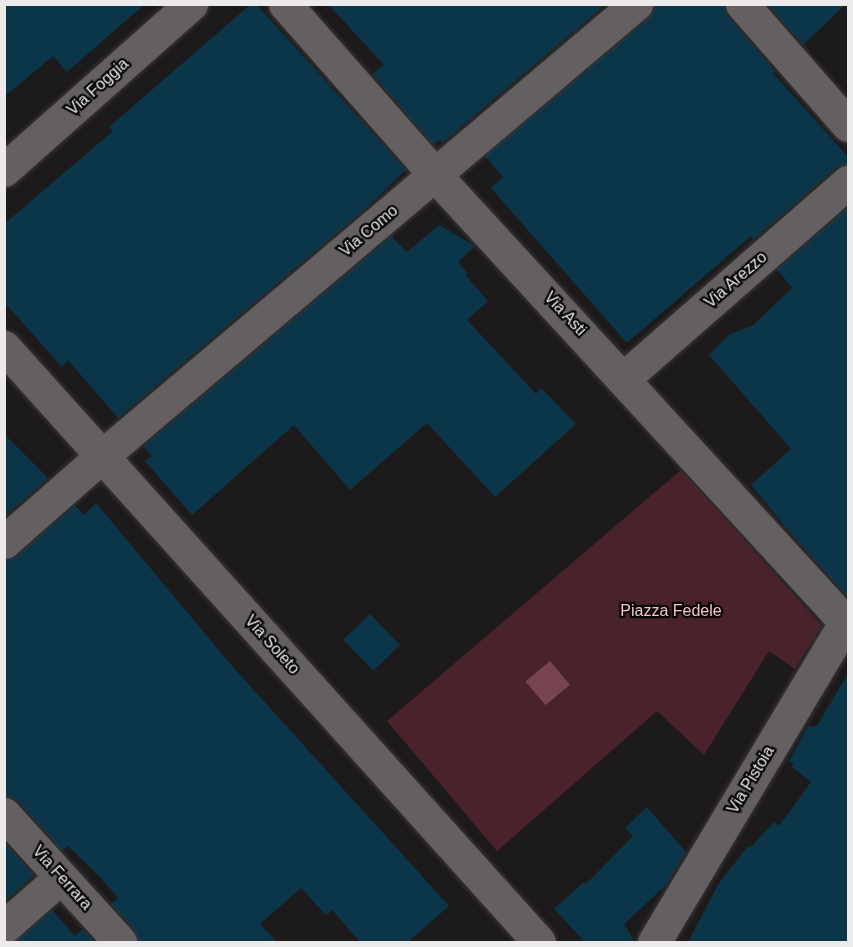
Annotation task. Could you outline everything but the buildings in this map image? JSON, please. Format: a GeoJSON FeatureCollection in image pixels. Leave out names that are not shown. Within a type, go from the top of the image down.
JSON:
{"type":"FeatureCollection","features":[{"type":"Feature","properties":{"kind":"street","name":"Via Foggia"},"geometry":{"type":"LineString","coordinates":[[4,170],[191,4]]}},
{"type":"Feature","properties":{"kind":"street","name":"Via Asti"},"geometry":{"type":"LineString","coordinates":[[285,4],[435,175],[848,621]]}},
{"type":"Feature","properties":{"kind":"street","name":"Via Como"},"geometry":{"type":"LineString","coordinates":[[4,542],[102,456],[636,4]]}},
{"type":"Feature","properties":{"kind":"street"},"geometry":{"type":"LineString","coordinates":[[742,4],[849,125]]}},
{"type":"Feature","properties":{"kind":"street","name":"Via Arezzo"},"geometry":{"type":"LineString","coordinates":[[624,378],[849,182]]}},
{"type":"Feature","properties":{"kind":"street","name":"Via Soleto"},"geometry":{"type":"LineString","coordinates":[[4,347],[539,942]]}},
{"type":"Feature","properties":{"kind":"street","name":"Via Pistoia"},"geometry":{"type":"LineString","coordinates":[[654,942],[848,621]]}},
{"type":"Feature","properties":{"kind":"street","name":"Via Ferrara"},"geometry":{"type":"LineString","coordinates":[[4,814],[120,942]]}},
{"type":"Feature","properties":{"kind":"street"},"geometry":{"type":"LineString","coordinates":[[4,927],[61,877]]}},
{"type":"Feature","properties":{"kind":"green space","name":"Piazza Fedele"},"geometry":{"type":"Polygon","coordinates":[[[681,470],[822,626],[795,669],[769,651],[704,755],[657,711],[497,851],[387,721],[681,470]]]}},
{"type":"Feature","properties":{"kind":"shaded area"},"geometry":{"type":"Polygon","coordinates":[[[550,661],[570,685],[545,705],[525,682],[550,661]]]}}]}
